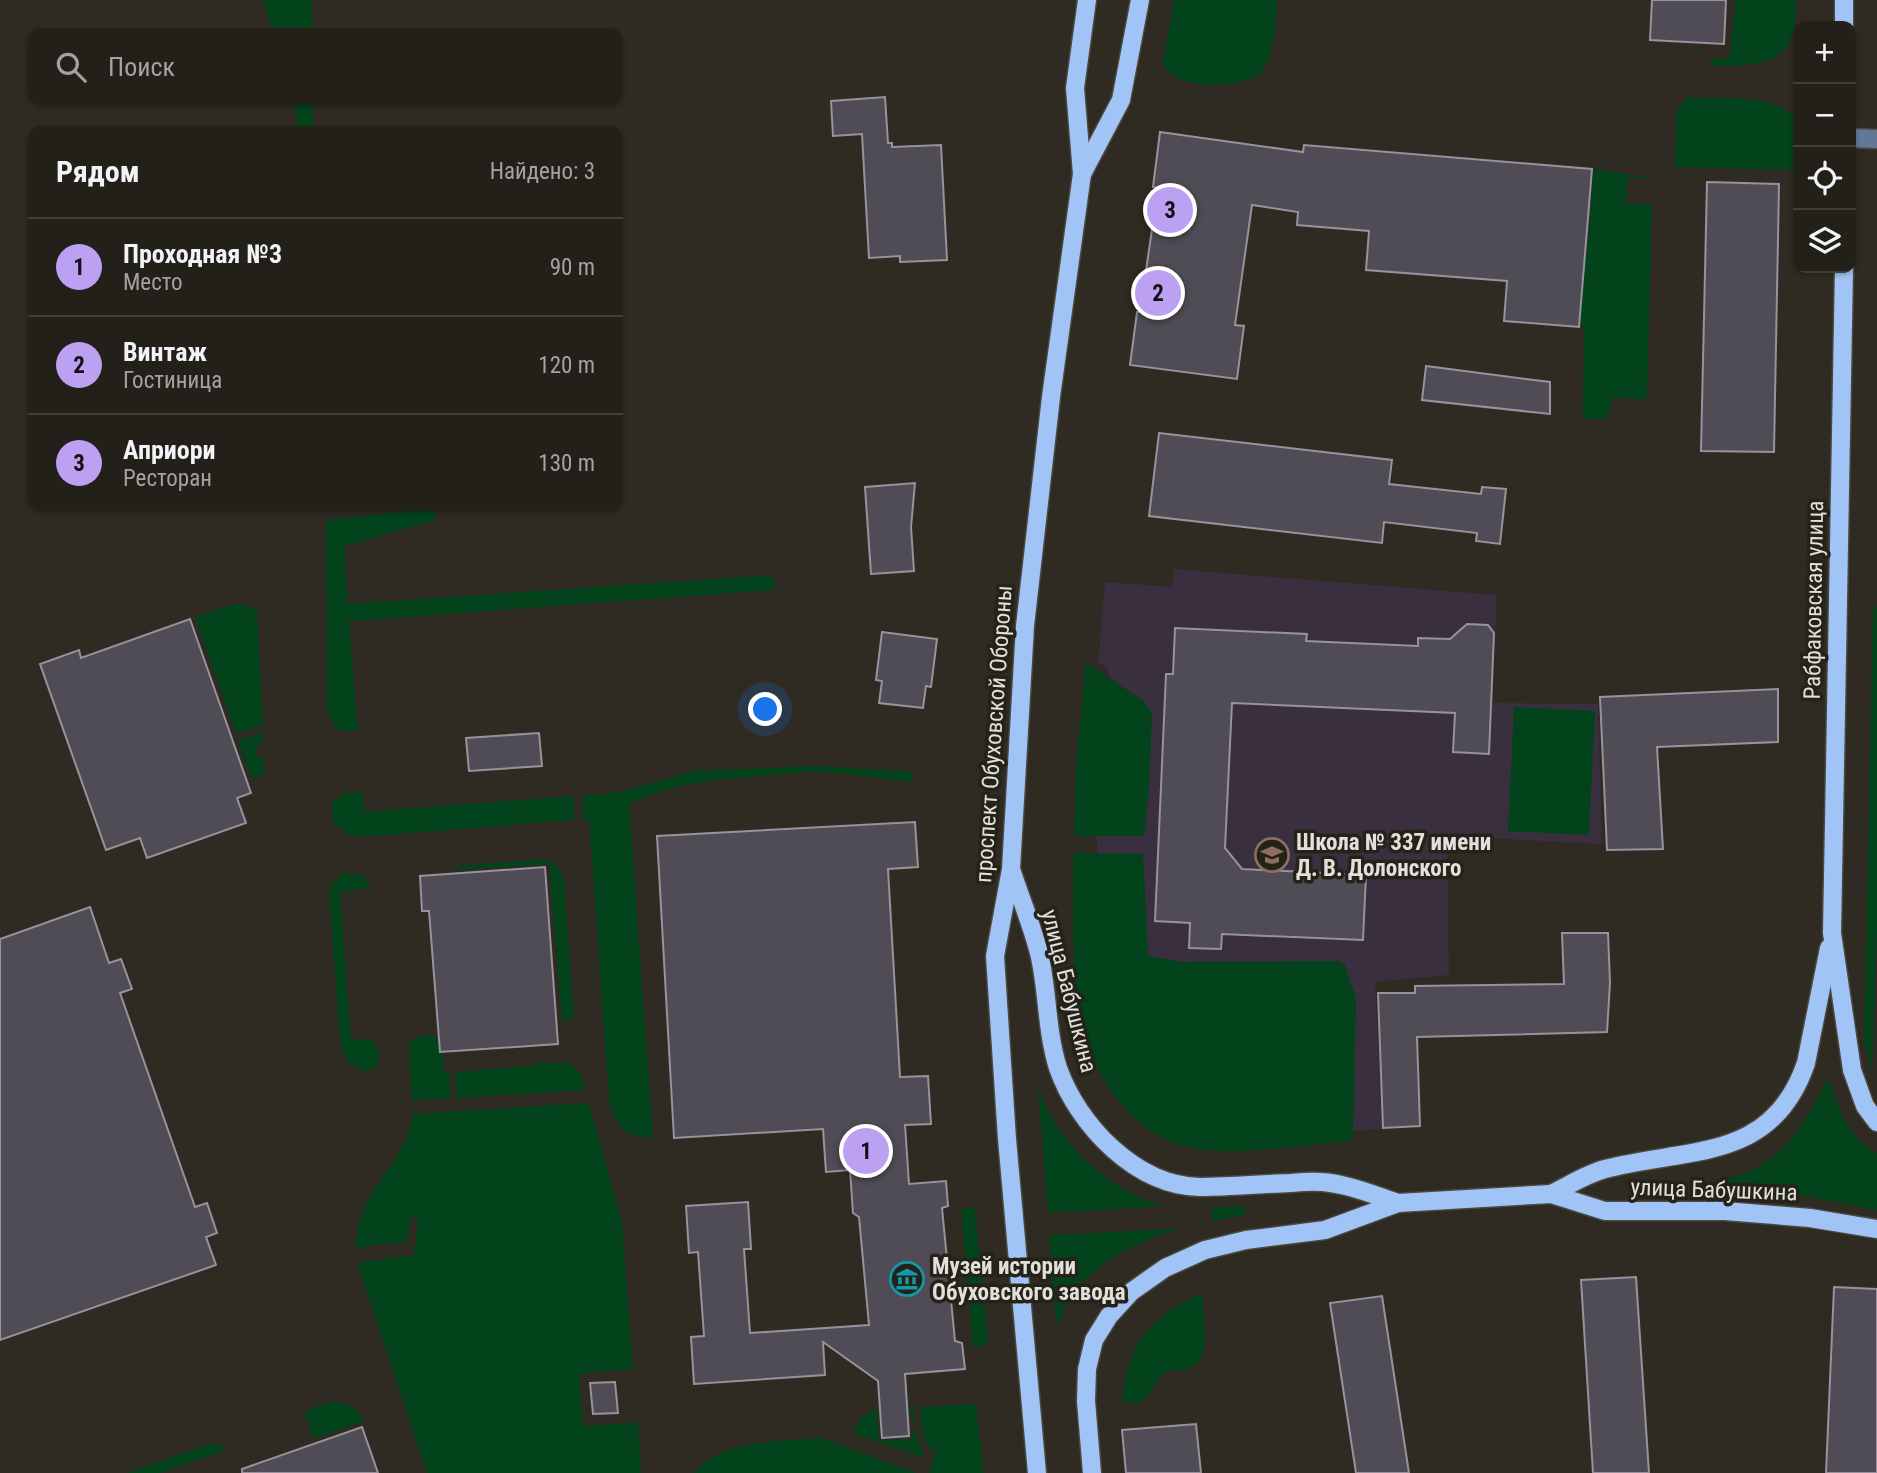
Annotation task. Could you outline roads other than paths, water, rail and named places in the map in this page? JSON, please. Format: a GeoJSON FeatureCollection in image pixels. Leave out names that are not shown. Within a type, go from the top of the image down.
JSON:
{"type":"FeatureCollection","features":[{"type":"Feature","properties":{"kind":"main road","name":"проспект Обуховской Обороны"},"geometry":{"type":"LineString","coordinates":[[1037,1473],[1007,1139],[995,956],[1011,869],[1025,626],[1051,397],[1082,174],[1075,88],[1087,0]]}},
{"type":"Feature","properties":{"kind":"main road"},"geometry":{"type":"LineString","coordinates":[[1082,174],[1121,100],[1140,0]]}},
{"type":"Feature","properties":{"kind":"main road"},"geometry":{"type":"LineString","coordinates":[[1844,0],[1844,21]]}},
{"type":"Feature","properties":{"kind":"main road","name":"Рабфаковская улица"},"geometry":{"type":"LineString","coordinates":[[1844,273],[1832,933],[1852,1070],[1866,1106],[1877,1122]]}},
{"type":"Feature","properties":{"kind":"main road","name":"улица Бабушкина"},"geometry":{"type":"LineString","coordinates":[[1011,869],[1039,955],[1046,1017],[1058,1067],[1070,1094],[1085,1116],[1101,1137],[1116,1150],[1135,1166],[1155,1177],[1177,1184],[1199,1187],[1322,1182],[1367,1192],[1398,1203]]}},
{"type":"Feature","properties":{"kind":"main road","name":"Рабфаковская улица"},"geometry":{"type":"LineString","coordinates":[[1806,1063],[1832,933]]}},
{"type":"Feature","properties":{"kind":"main road","name":"улица Бабушкина"},"geometry":{"type":"LineString","coordinates":[[1551,1194],[1602,1170],[1722,1147],[1745,1139],[1778,1112],[1791,1095],[1806,1063]]}},
{"type":"Feature","properties":{"kind":"main road","name":"улица Бабушкина"},"geometry":{"type":"LineString","coordinates":[[1092,1473],[1086,1401],[1087,1369],[1094,1340],[1109,1316],[1131,1292],[1165,1268],[1205,1250],[1246,1240],[1325,1230],[1398,1203],[1551,1194],[1605,1211],[1725,1211],[1810,1218],[1877,1229]]}},
{"type":"Feature","properties":{"kind":"street"},"geometry":{"type":"LineString","coordinates":[[1856,138],[1877,139]]}},
{"type":"Feature","properties":{"kind":"place","name":"Априори"},"geometry":{"type":"Point","coordinates":[1170,210]}},
{"type":"Feature","properties":{"kind":"place","name":"Винтаж"},"geometry":{"type":"Point","coordinates":[1158,293]}},
{"type":"Feature","properties":{"kind":"place","name":"Школа № 337 имени Д. В. Долонского"},"geometry":{"type":"Point","coordinates":[1272,855]}},
{"type":"Feature","properties":{"kind":"place","name":"Проходная №3"},"geometry":{"type":"Point","coordinates":[866,1151]}},
{"type":"Feature","properties":{"kind":"place","name":"Музей истории Обуховского завода"},"geometry":{"type":"Point","coordinates":[907,1279]}}]}
